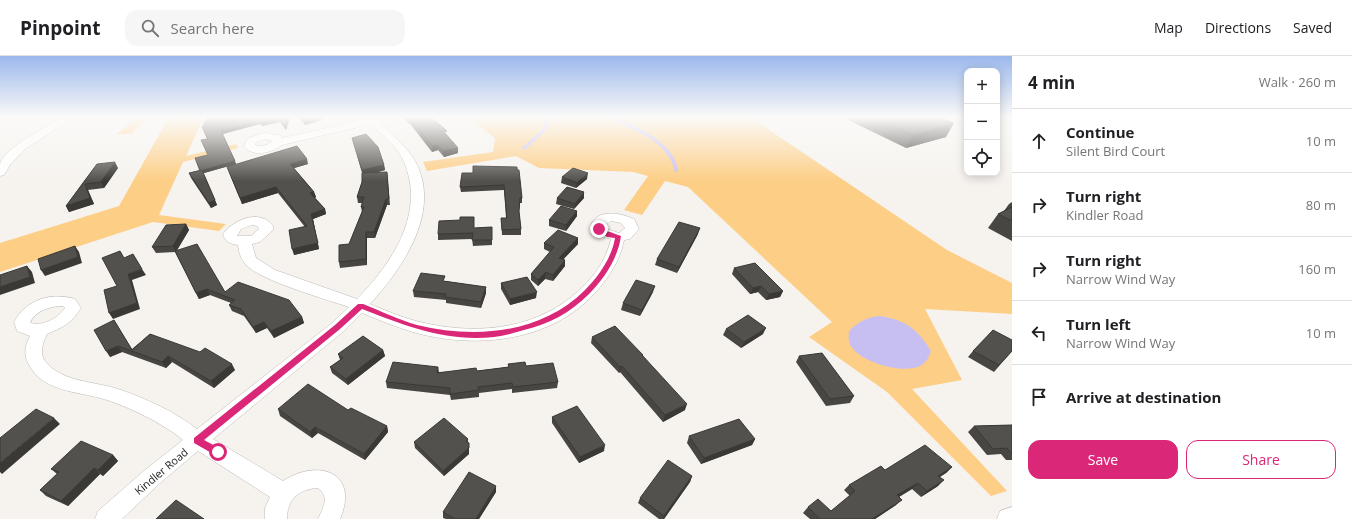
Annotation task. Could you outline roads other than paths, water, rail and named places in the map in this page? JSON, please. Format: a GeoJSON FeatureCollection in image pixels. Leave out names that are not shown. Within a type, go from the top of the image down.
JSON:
{"type":"FeatureCollection","features":[{"type":"Feature","properties":{"kind":"street"},"geometry":{"type":"LineString","coordinates":[[0,173],[9,160],[34,139]]}},
{"type":"Feature","properties":{"kind":"street"},"geometry":{"type":"LineString","coordinates":[[279,142],[299,139]]}},
{"type":"Feature","properties":{"kind":"street","name":"Kindler Road"},"geometry":{"type":"LineString","coordinates":[[106,519],[152,477],[338,327],[361,306],[397,258],[410,235],[418,209],[416,180],[409,161],[393,139]]}},
{"type":"Feature","properties":{"kind":"street"},"geometry":{"type":"LineString","coordinates":[[245,241],[245,253],[249,259],[270,274],[361,306],[414,327],[443,333],[495,335],[517,331],[544,322],[566,310],[582,298],[593,286],[610,261],[616,247],[618,236]]}},
{"type":"Feature","properties":{"kind":"street"},"geometry":{"type":"LineString","coordinates":[[41,330],[36,338],[32,351],[37,365],[52,378],[68,385],[108,394],[134,404],[180,428],[283,493]]}},
{"type":"Feature","properties":{"kind":"street"},"geometry":{"type":"LineString","coordinates":[[276,519],[275,514],[277,503],[283,493],[295,484],[310,479],[323,480],[332,486],[336,496],[335,509],[328,519]]}},
{"type":"Feature","properties":{"kind":"street"},"geometry":{"type":"LineString","coordinates":[[1008,519],[1012,518]]}},
{"type":"Feature","properties":{"kind":"waterway"},"geometry":{"type":"LineString","coordinates":[[524,148],[535,139]]}},
{"type":"Feature","properties":{"kind":"waterway"},"geometry":{"type":"LineString","coordinates":[[653,139],[667,151],[673,160],[676,170]]}}]}
